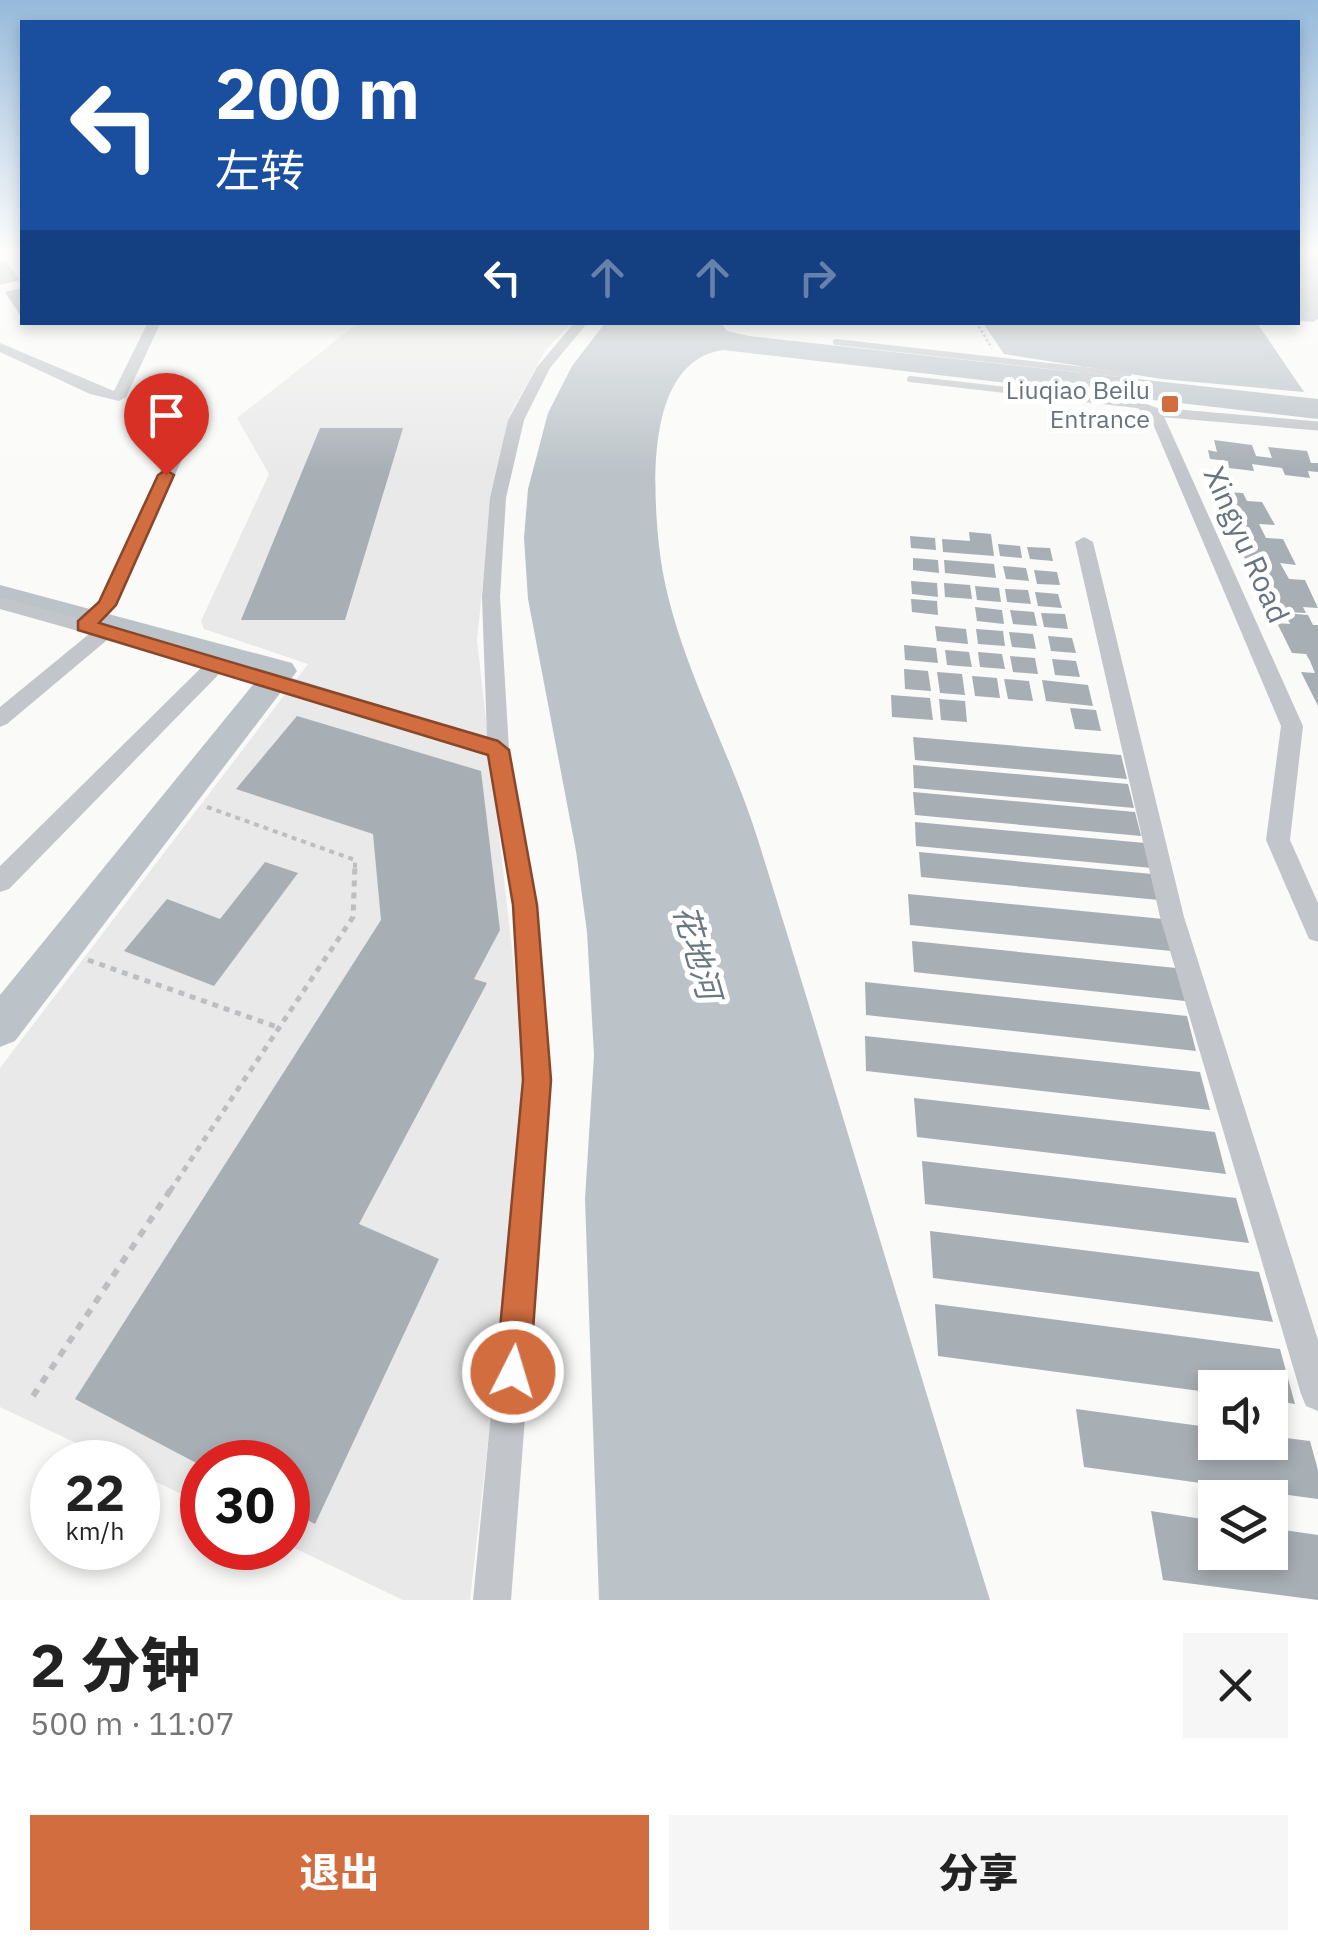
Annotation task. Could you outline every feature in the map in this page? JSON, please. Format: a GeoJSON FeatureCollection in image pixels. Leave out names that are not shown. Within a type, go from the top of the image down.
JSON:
{"type":"FeatureCollection","features":[{"type":"Feature","properties":{"kind":"street"},"geometry":{"type":"LineString","coordinates":[[0,347],[94,391],[119,397],[154,325]]}},
{"type":"Feature","properties":{"kind":"street"},"geometry":{"type":"LineString","coordinates":[[492,1600],[537,1080],[525,905],[498,750],[490,596],[498,498],[516,420],[544,367],[579,325]]}},
{"type":"Feature","properties":{"kind":"street","name":"Xingyu Road"},"geometry":{"type":"LineString","coordinates":[[1146,409],[1287,710],[1292,746],[1278,840],[1318,931]]}},
{"type":"Feature","properties":{"kind":"street"},"geometry":{"type":"LineString","coordinates":[[0,719],[95,628],[180,446]]}},
{"type":"Feature","properties":{"kind":"street"},"geometry":{"type":"LineString","coordinates":[[1084,542],[1172,918],[1318,1394]]}},
{"type":"Feature","properties":{"kind":"street"},"geometry":{"type":"LineString","coordinates":[[0,602],[498,750]]}},
{"type":"Feature","properties":{"kind":"street"},"geometry":{"type":"LineString","coordinates":[[0,882],[217,664]]}},
{"type":"Feature","properties":{"kind":"lane"},"geometry":{"type":"LineString","coordinates":[[836,342],[1128,375],[1146,409]]}},
{"type":"Feature","properties":{"kind":"lane"},"geometry":{"type":"LineString","coordinates":[[1083,369],[1092,400]]}},
{"type":"Feature","properties":{"kind":"lane"},"geometry":{"type":"LineString","coordinates":[[910,379],[1318,426]]}},
{"type":"Feature","properties":{"kind":"path"},"geometry":{"type":"LineString","coordinates":[[978,325],[998,358]]}},
{"type":"Feature","properties":{"kind":"path"},"geometry":{"type":"LineString","coordinates":[[33,1396],[353,917],[355,860],[207,808]]}},
{"type":"Feature","properties":{"kind":"path"},"geometry":{"type":"LineString","coordinates":[[88,960],[279,1028]]}},
{"type":"Feature","properties":{"kind":"shaded area"},"geometry":{"type":"Polygon","coordinates":[[[355,325],[569,325],[546,349],[509,416],[493,488],[477,640],[528,1090],[470,1600],[403,1600],[310,1556],[310,1440],[180,1440],[180,1493],[160,1484],[160,1440],[70,1440],[0,1407],[0,1068],[308,664],[204,629],[201,621],[269,474],[237,418],[355,325]]]}},
{"type":"Feature","properties":{"kind":"water","name":"花地河"},"geometry":{"type":"Polygon","coordinates":[[[603,325],[722,325],[727,331],[749,336],[1318,399],[1318,419],[723,350],[698,359],[679,377],[667,402],[656,461],[659,546],[665,584],[687,658],[758,840],[990,1600],[599,1600],[585,1199],[594,1055],[587,932],[576,851],[528,599],[524,538],[528,489],[548,413],[572,366],[603,325]]]}},
{"type":"Feature","properties":{"kind":"water"},"geometry":{"type":"Polygon","coordinates":[[[984,325],[1258,325],[1304,392],[1162,379],[1004,354],[984,325]]]}},
{"type":"Feature","properties":{"kind":"building"},"geometry":{"type":"Polygon","coordinates":[[[320,428],[403,428],[345,620],[241,620],[320,428]]]}},
{"type":"Feature","properties":{"kind":"building"},"geometry":{"type":"Polygon","coordinates":[[[1214,440],[1252,445],[1256,456],[1272,458],[1268,447],[1307,451],[1311,463],[1318,463],[1318,472],[1308,471],[1310,478],[1285,475],[1282,468],[1252,464],[1254,471],[1229,468],[1228,461],[1210,459],[1208,450],[1217,452],[1214,440]]]}},
{"type":"Feature","properties":{"kind":"building"},"geometry":{"type":"Polygon","coordinates":[[[1223,492],[1243,493],[1247,501],[1262,502],[1275,525],[1259,524],[1266,538],[1283,539],[1296,565],[1280,563],[1289,579],[1305,580],[1318,608],[1303,607],[1306,613],[1285,612],[1282,606],[1268,605],[1254,577],[1267,578],[1259,562],[1246,561],[1234,536],[1246,537],[1239,523],[1226,522],[1215,499],[1227,500],[1223,492]]]}},
{"type":"Feature","properties":{"kind":"building"},"geometry":{"type":"Polygon","coordinates":[[[969,532],[991,534],[994,556],[943,552],[942,539],[970,541],[969,532]]]}},
{"type":"Feature","properties":{"kind":"building"},"geometry":{"type":"Polygon","coordinates":[[[910,536],[935,538],[936,550],[911,548],[910,536]]]}},
{"type":"Feature","properties":{"kind":"building"},"geometry":{"type":"Polygon","coordinates":[[[998,544],[1020,546],[1022,558],[1000,556],[998,544]]]}},
{"type":"Feature","properties":{"kind":"building"},"geometry":{"type":"Polygon","coordinates":[[[1027,547],[1050,548],[1053,561],[1030,559],[1027,547]]]}},
{"type":"Feature","properties":{"kind":"building"},"geometry":{"type":"Polygon","coordinates":[[[913,558],[938,560],[939,573],[913,570],[913,558]]]}},
{"type":"Feature","properties":{"kind":"building"},"geometry":{"type":"Polygon","coordinates":[[[944,560],[994,564],[996,578],[945,573],[944,560]]]}},
{"type":"Feature","properties":{"kind":"building"},"geometry":{"type":"Polygon","coordinates":[[[1003,566],[1026,568],[1029,581],[1006,579],[1003,566]]]}},
{"type":"Feature","properties":{"kind":"building"},"geometry":{"type":"Polygon","coordinates":[[[1034,570],[1057,572],[1060,585],[1037,584],[1034,570]]]}},
{"type":"Feature","properties":{"kind":"building"},"geometry":{"type":"Polygon","coordinates":[[[911,581],[937,583],[938,597],[912,594],[911,581]]]}},
{"type":"Feature","properties":{"kind":"building"},"geometry":{"type":"Polygon","coordinates":[[[944,583],[970,585],[972,599],[945,597],[944,583]]]}},
{"type":"Feature","properties":{"kind":"building"},"geometry":{"type":"Polygon","coordinates":[[[975,586],[999,588],[1001,602],[977,600],[975,586]]]}},
{"type":"Feature","properties":{"kind":"building"},"geometry":{"type":"Polygon","coordinates":[[[1005,589],[1028,590],[1031,604],[1007,602],[1005,589]]]}},
{"type":"Feature","properties":{"kind":"building"},"geometry":{"type":"Polygon","coordinates":[[[1035,592],[1058,594],[1062,608],[1038,606],[1035,592]]]}},
{"type":"Feature","properties":{"kind":"building"},"geometry":{"type":"Polygon","coordinates":[[[911,599],[937,601],[938,615],[912,612],[911,599]]]}},
{"type":"Feature","properties":{"kind":"building"},"geometry":{"type":"Polygon","coordinates":[[[975,607],[1002,610],[1004,624],[977,621],[975,607]]]}},
{"type":"Feature","properties":{"kind":"building"},"geometry":{"type":"Polygon","coordinates":[[[1010,610],[1034,612],[1037,626],[1013,624],[1010,610]]]}},
{"type":"Feature","properties":{"kind":"building"},"geometry":{"type":"Polygon","coordinates":[[[1041,613],[1065,614],[1068,629],[1044,627],[1041,613]]]}},
{"type":"Feature","properties":{"kind":"building"},"geometry":{"type":"Polygon","coordinates":[[[1285,613],[1308,615],[1313,625],[1318,625],[1318,706],[1301,672],[1315,673],[1310,661],[1306,654],[1292,653],[1277,623],[1290,624],[1285,613]]]}},
{"type":"Feature","properties":{"kind":"building"},"geometry":{"type":"Polygon","coordinates":[[[935,626],[966,629],[968,644],[937,641],[935,626]]]}},
{"type":"Feature","properties":{"kind":"building"},"geometry":{"type":"Polygon","coordinates":[[[976,629],[1003,631],[1005,646],[978,644],[976,629]]]}},
{"type":"Feature","properties":{"kind":"building"},"geometry":{"type":"Polygon","coordinates":[[[1009,632],[1033,634],[1036,649],[1012,647],[1009,632]]]}},
{"type":"Feature","properties":{"kind":"building"},"geometry":{"type":"Polygon","coordinates":[[[1048,636],[1072,638],[1076,653],[1051,651],[1048,636]]]}},
{"type":"Feature","properties":{"kind":"building"},"geometry":{"type":"Polygon","coordinates":[[[904,645],[936,648],[938,663],[905,660],[904,645]]]}},
{"type":"Feature","properties":{"kind":"building"},"geometry":{"type":"Polygon","coordinates":[[[945,650],[969,652],[972,667],[947,665],[945,650]]]}},
{"type":"Feature","properties":{"kind":"building"},"geometry":{"type":"Polygon","coordinates":[[[978,652],[1002,654],[1005,669],[980,667],[978,652]]]}},
{"type":"Feature","properties":{"kind":"building"},"geometry":{"type":"Polygon","coordinates":[[[1010,656],[1035,658],[1038,674],[1013,672],[1010,656]]]}},
{"type":"Feature","properties":{"kind":"building"},"geometry":{"type":"Polygon","coordinates":[[[1052,659],[1076,661],[1080,677],[1055,675],[1052,659]]]}},
{"type":"Feature","properties":{"kind":"building"},"geometry":{"type":"Polygon","coordinates":[[[904,669],[928,671],[931,691],[905,689],[904,669]]]}},
{"type":"Feature","properties":{"kind":"building"},"geometry":{"type":"Polygon","coordinates":[[[937,672],[962,674],[965,695],[940,693],[937,672]]]}},
{"type":"Feature","properties":{"kind":"building"},"geometry":{"type":"Polygon","coordinates":[[[972,676],[997,678],[1000,698],[975,696],[972,676]]]}},
{"type":"Feature","properties":{"kind":"building"},"geometry":{"type":"Polygon","coordinates":[[[1004,679],[1029,681],[1033,701],[1008,699],[1004,679]]]}},
{"type":"Feature","properties":{"kind":"building"},"geometry":{"type":"Polygon","coordinates":[[[1042,680],[1088,685],[1093,706],[1046,701],[1042,680]]]}},
{"type":"Feature","properties":{"kind":"building"},"geometry":{"type":"Polygon","coordinates":[[[891,695],[930,698],[933,720],[892,717],[891,695]]]}},
{"type":"Feature","properties":{"kind":"building"},"geometry":{"type":"Polygon","coordinates":[[[939,699],[965,701],[967,722],[941,720],[939,699]]]}},
{"type":"Feature","properties":{"kind":"building"},"geometry":{"type":"Polygon","coordinates":[[[1070,708],[1096,710],[1101,731],[1075,729],[1070,708]]]}},
{"type":"Feature","properties":{"kind":"building"},"geometry":{"type":"Polygon","coordinates":[[[297,716],[481,771],[500,930],[474,979],[487,983],[359,1224],[439,1259],[315,1524],[310,1521],[310,1440],[180,1440],[180,1454],[160,1444],[160,1440],[153,1440],[75,1399],[381,920],[373,834],[236,789],[297,716]]]}},
{"type":"Feature","properties":{"kind":"building"},"geometry":{"type":"Polygon","coordinates":[[[913,737],[1121,755],[1127,779],[915,760],[913,737]]]}},
{"type":"Feature","properties":{"kind":"building"},"geometry":{"type":"Polygon","coordinates":[[[913,765],[1128,784],[1134,808],[914,788],[913,765]]]}},
{"type":"Feature","properties":{"kind":"building"},"geometry":{"type":"Polygon","coordinates":[[[913,792],[1135,812],[1141,836],[915,815],[913,792]]]}},
{"type":"Feature","properties":{"kind":"building"},"geometry":{"type":"Polygon","coordinates":[[[915,822],[1145,843],[1152,868],[916,846],[915,822]]]}},
{"type":"Feature","properties":{"kind":"building"},"geometry":{"type":"Polygon","coordinates":[[[919,852],[1152,874],[1159,900],[921,877],[919,852]]]}},
{"type":"Feature","properties":{"kind":"building"},"geometry":{"type":"Polygon","coordinates":[[[265,862],[298,873],[214,986],[124,951],[167,899],[220,919],[265,862]]]}},
{"type":"Feature","properties":{"kind":"building"},"geometry":{"type":"Polygon","coordinates":[[[908,894],[1163,919],[1171,951],[910,925],[908,894]]]}},
{"type":"Feature","properties":{"kind":"building"},"geometry":{"type":"Polygon","coordinates":[[[912,941],[1176,968],[1185,1001],[914,972],[912,941]]]}},
{"type":"Feature","properties":{"kind":"building"},"geometry":{"type":"Polygon","coordinates":[[[865,982],[1187,1016],[1196,1051],[866,1015],[865,982]]]}},
{"type":"Feature","properties":{"kind":"building"},"geometry":{"type":"Polygon","coordinates":[[[865,1036],[1200,1072],[1210,1110],[866,1071],[865,1036]]]}},
{"type":"Feature","properties":{"kind":"building"},"geometry":{"type":"Polygon","coordinates":[[[914,1098],[1215,1132],[1226,1174],[917,1137],[914,1098]]]}},
{"type":"Feature","properties":{"kind":"building"},"geometry":{"type":"Polygon","coordinates":[[[922,1161],[1236,1198],[1249,1243],[925,1204],[922,1161]]]}},
{"type":"Feature","properties":{"kind":"building"},"geometry":{"type":"Polygon","coordinates":[[[930,1231],[1259,1272],[1273,1322],[933,1278],[930,1231]]]}},
{"type":"Feature","properties":{"kind":"building"},"geometry":{"type":"Polygon","coordinates":[[[935,1304],[1280,1349],[1286,1370],[1198,1370],[1198,1391],[938,1356],[935,1304]]]}},
{"type":"Feature","properties":{"kind":"building"},"geometry":{"type":"Polygon","coordinates":[[[1288,1378],[1295,1404],[1288,1403],[1288,1378]]]}},
{"type":"Feature","properties":{"kind":"building"},"geometry":{"type":"Polygon","coordinates":[[[1076,1409],[1198,1426],[1198,1460],[1288,1460],[1288,1438],[1310,1441],[1318,1470],[1318,1499],[1288,1495],[1288,1480],[1198,1483],[1084,1467],[1076,1409]]]}},
{"type":"Feature","properties":{"kind":"building"},"geometry":{"type":"Polygon","coordinates":[[[1151,1511],[1198,1518],[1198,1570],[1288,1570],[1288,1531],[1318,1535],[1318,1600],[1163,1580],[1151,1511]]]}},
{"type":"Feature","properties":{"kind":"waterway"},"geometry":{"type":"LineString","coordinates":[[0,594],[281,671],[0,1027]]}},
{"type":"Feature","properties":{"kind":"place","name":"Liuqiao Beilu Entrance"},"geometry":{"type":"Point","coordinates":[1170,404]}},
{"type":"Feature","properties":{"kind":"route"},"geometry":{"type":"LineString","coordinates":[[166,475],[107,605],[85,626],[302,688],[498,750],[525,905],[537,1080],[513,1372]]}}]}
